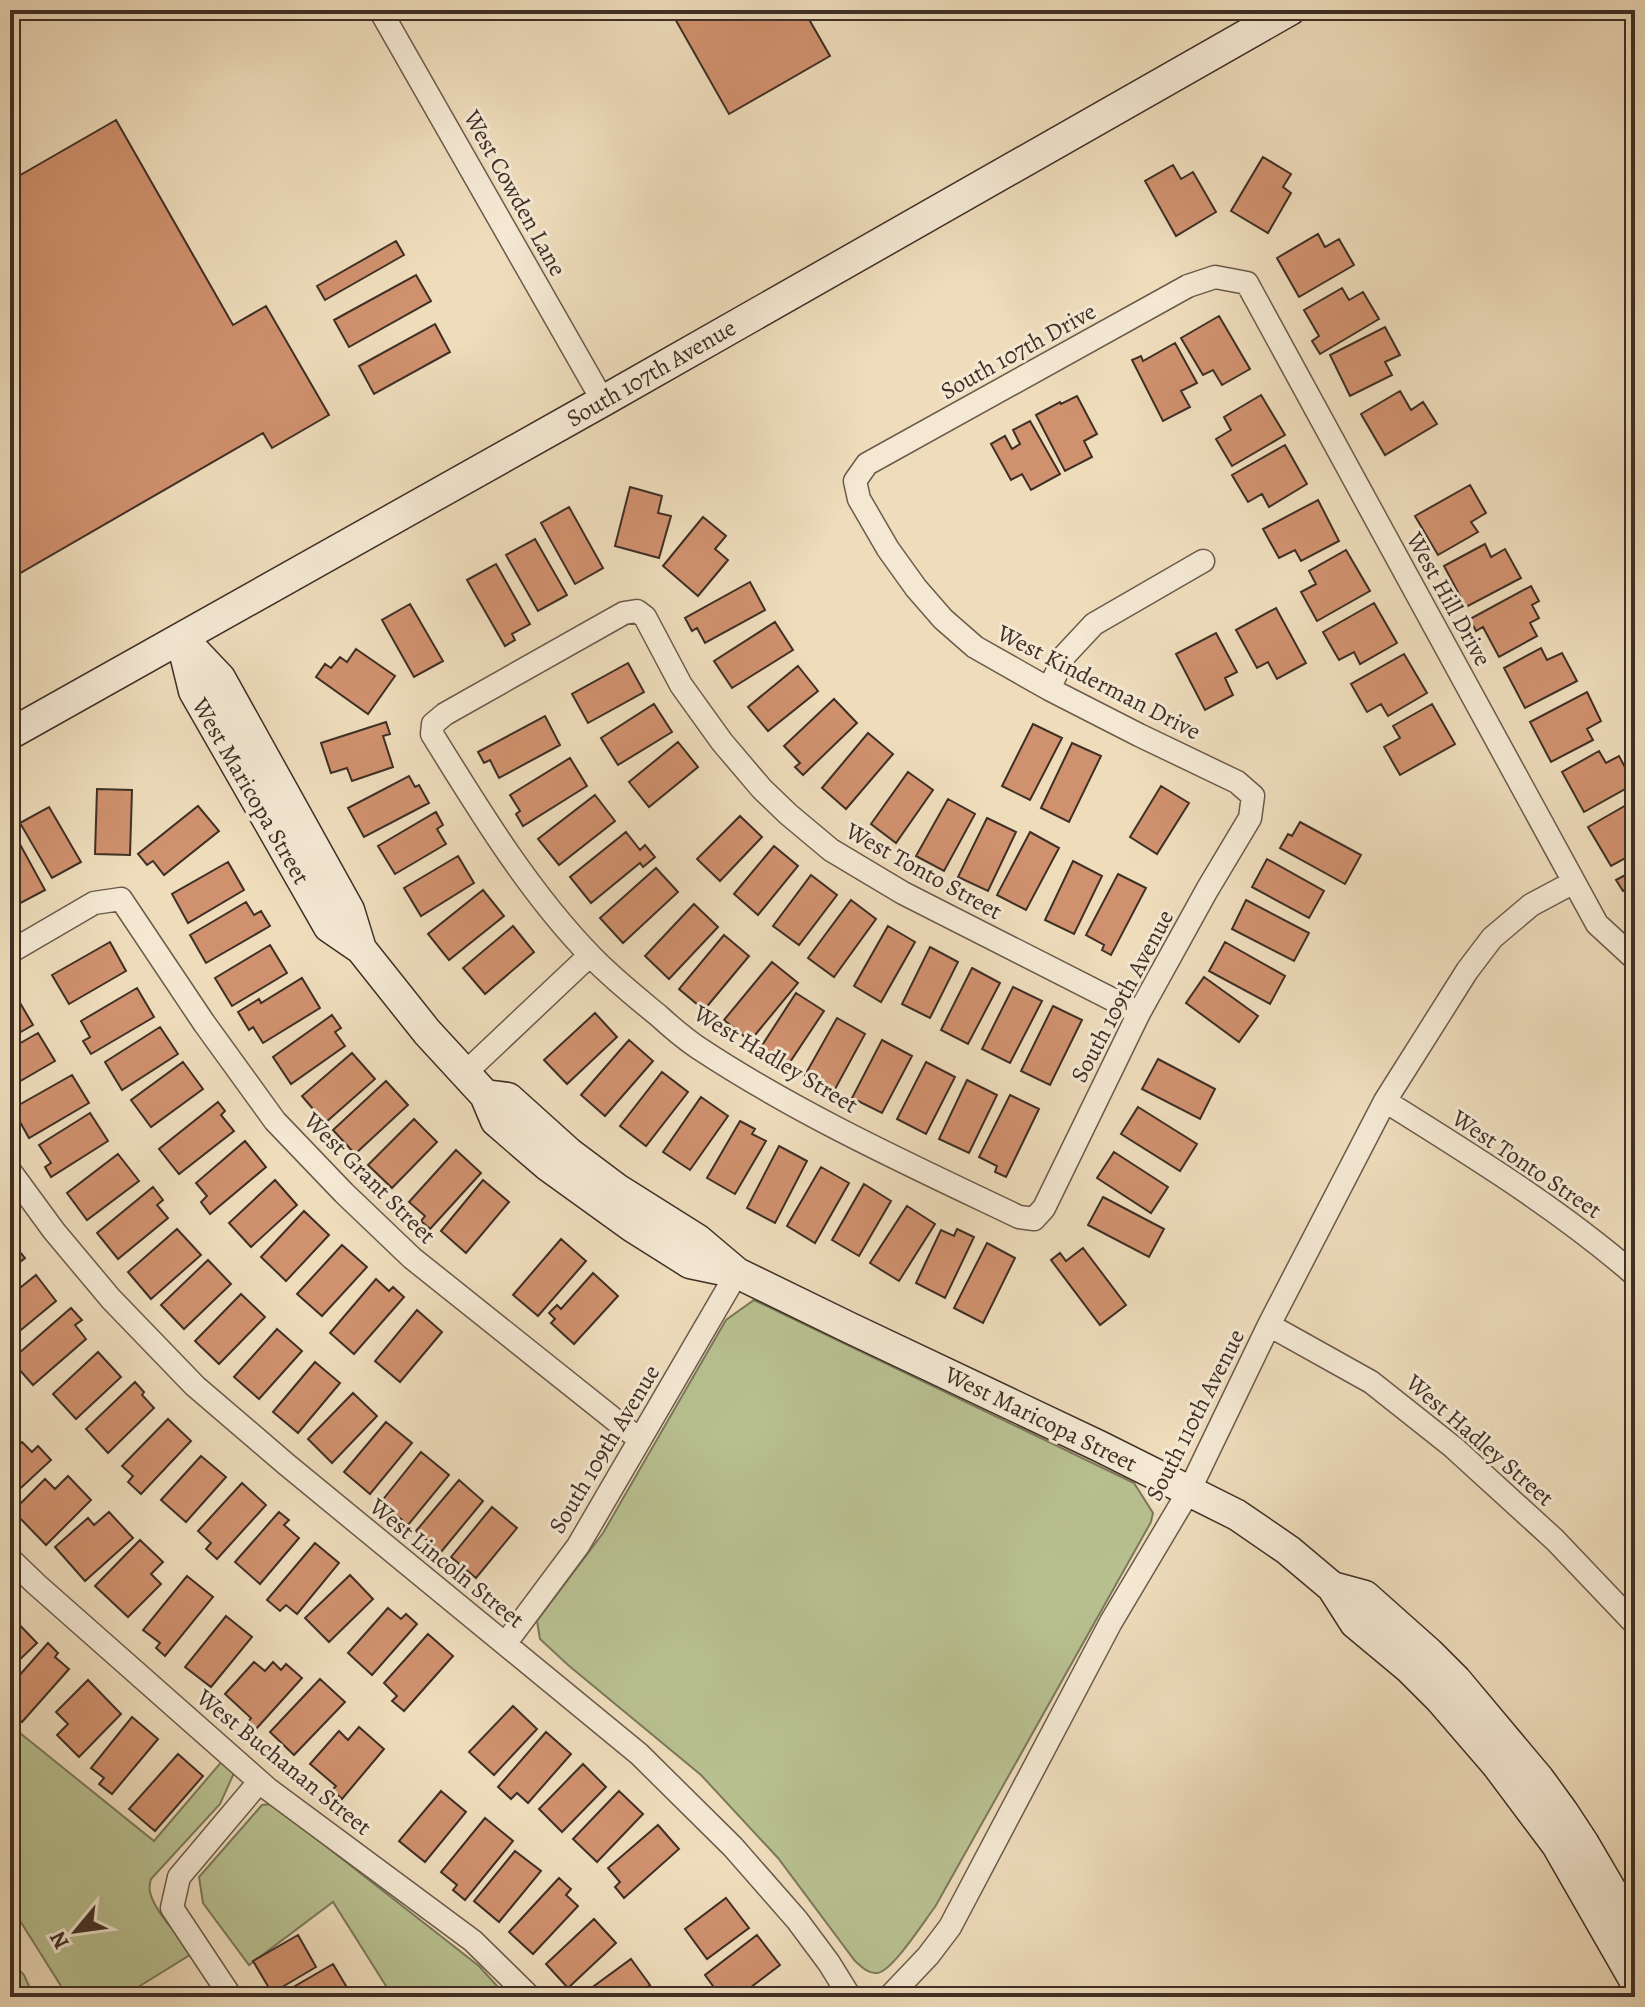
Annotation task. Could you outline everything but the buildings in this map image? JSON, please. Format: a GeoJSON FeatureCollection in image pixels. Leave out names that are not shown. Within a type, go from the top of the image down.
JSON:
{"type":"FeatureCollection","features":[{"type":"Feature","properties":{"kind":"street","name":"West Cowden Lane"},"geometry":{"type":"LineString","coordinates":[[380,10],[603,401]]}},
{"type":"Feature","properties":{"kind":"street","name":"South 107th Avenue"},"geometry":{"type":"LineString","coordinates":[[10,734],[1290,10]]}},
{"type":"Feature","properties":{"kind":"street","name":"South 107th Drive"},"geometry":{"type":"LineString","coordinates":[[855,481],[867,464],[1188,286],[1215,277]]}},
{"type":"Feature","properties":{"kind":"street","name":"West Hill Drive"},"geometry":{"type":"LineString","coordinates":[[1215,277],[1247,283],[1597,924],[1635,959]]}},
{"type":"Feature","properties":{"kind":"street","name":"West Kinderman Drive"},"geometry":{"type":"LineString","coordinates":[[855,481],[859,499],[888,549],[916,588],[943,619],[975,647],[1049,689],[1237,782],[1253,796]]}},
{"type":"Feature","properties":{"kind":"street"},"geometry":{"type":"LineString","coordinates":[[1049,689],[1065,655],[1094,624],[1203,561]]}},
{"type":"Feature","properties":{"kind":"street","name":"West Tonto Street"},"geometry":{"type":"LineString","coordinates":[[433,724],[445,714],[624,613],[637,611],[645,617],[681,685],[722,742],[762,789],[831,850],[903,893],[1139,1013]]}},
{"type":"Feature","properties":{"kind":"street","name":"West Maricopa Street"},"geometry":{"type":"LineString","coordinates":[[181,638],[194,691],[329,927],[361,949],[427,1032],[485,1095],[508,1098],[569,1153],[617,1189],[698,1240],[737,1273],[1237,1515],[1288,1550],[1332,1587],[1355,1623],[1409,1668],[1497,1765],[1557,1845],[1635,1981]]}},
{"type":"Feature","properties":{"kind":"street","name":"West Hadley Street"},"geometry":{"type":"LineString","coordinates":[[433,724],[432,734],[482,817],[535,890],[590,955],[629,992],[694,1045],[788,1102],[1019,1217],[1034,1219]]}},
{"type":"Feature","properties":{"kind":"street","name":"South 109th Avenue"},"geometry":{"type":"LineString","coordinates":[[1034,1219],[1044,1208],[1139,1013],[1250,818],[1253,796]]}},
{"type":"Feature","properties":{"kind":"street","name":"South 110th Avenue"},"geometry":{"type":"LineString","coordinates":[[889,1997],[928,1956],[950,1927],[1111,1622],[1189,1491],[1269,1325],[1385,1101],[1467,971],[1492,938],[1531,905],[1574,882]]}},
{"type":"Feature","properties":{"kind":"street","name":"West Grant Street"},"geometry":{"type":"LineString","coordinates":[[10,952],[94,903],[121,899],[204,1023],[275,1121],[334,1183],[412,1258],[640,1440]]}},
{"type":"Feature","properties":{"kind":"street"},"geometry":{"type":"LineString","coordinates":[[464,1074],[590,955]]}},
{"type":"Feature","properties":{"kind":"street","name":"West Tonto Street"},"geometry":{"type":"LineString","coordinates":[[1385,1101],[1505,1177],[1613,1255],[1635,1275]]}},
{"type":"Feature","properties":{"kind":"street","name":"West Lincoln Street"},"geometry":{"type":"LineString","coordinates":[[13,1183],[111,1299],[195,1386],[639,1754],[733,1847],[797,1920],[850,1997]]}},
{"type":"Feature","properties":{"kind":"street","name":"South 109th Avenue"},"geometry":{"type":"LineString","coordinates":[[505,1644],[578,1546],[737,1273]]}},
{"type":"Feature","properties":{"kind":"street","name":"West Hadley Street"},"geometry":{"type":"LineString","coordinates":[[1269,1325],[1371,1382],[1453,1447],[1555,1540],[1635,1624]]}},
{"type":"Feature","properties":{"kind":"street","name":"West Buchanan Street"},"geometry":{"type":"LineString","coordinates":[[10,1559],[259,1782],[473,1941],[530,1997]]}},
{"type":"Feature","properties":{"kind":"street","name":"West Maricopa Street"},"geometry":{"type":"LineString","coordinates":[[1332,1587],[1365,1596],[1456,1680],[1555,1801],[1635,1931]]}},
{"type":"Feature","properties":{"kind":"street"},"geometry":{"type":"LineString","coordinates":[[231,1997],[172,1908],[179,1877],[259,1782]]}},
{"type":"Feature","properties":{"kind":"green space"},"geometry":{"type":"Polygon","coordinates":[[[754,1300],[1134,1483],[1153,1513],[1151,1522],[935,1907],[899,1955],[877,1973],[868,1971],[855,1961],[778,1858],[701,1775],[540,1639],[537,1621],[603,1533],[726,1320],[754,1300]]]}},
{"type":"Feature","properties":{"kind":"green space"},"geometry":{"type":"Polygon","coordinates":[[[10,1725],[154,1841],[223,1760],[234,1773],[220,1804],[151,1880],[152,1899],[193,1953],[122,1997],[68,1997],[10,1905],[10,1725]]]}},
{"type":"Feature","properties":{"kind":"green space"},"geometry":{"type":"Polygon","coordinates":[[[272,1804],[479,1966],[507,1997],[393,1997],[333,1902],[249,1965],[203,1903],[199,1877],[262,1805],[272,1804]]]}},
{"type":"Feature","properties":{"kind":"green space"},"geometry":{"type":"Polygon","coordinates":[[[10,1960],[24,1975],[34,1997],[10,1997],[10,1960]]]}}]}
